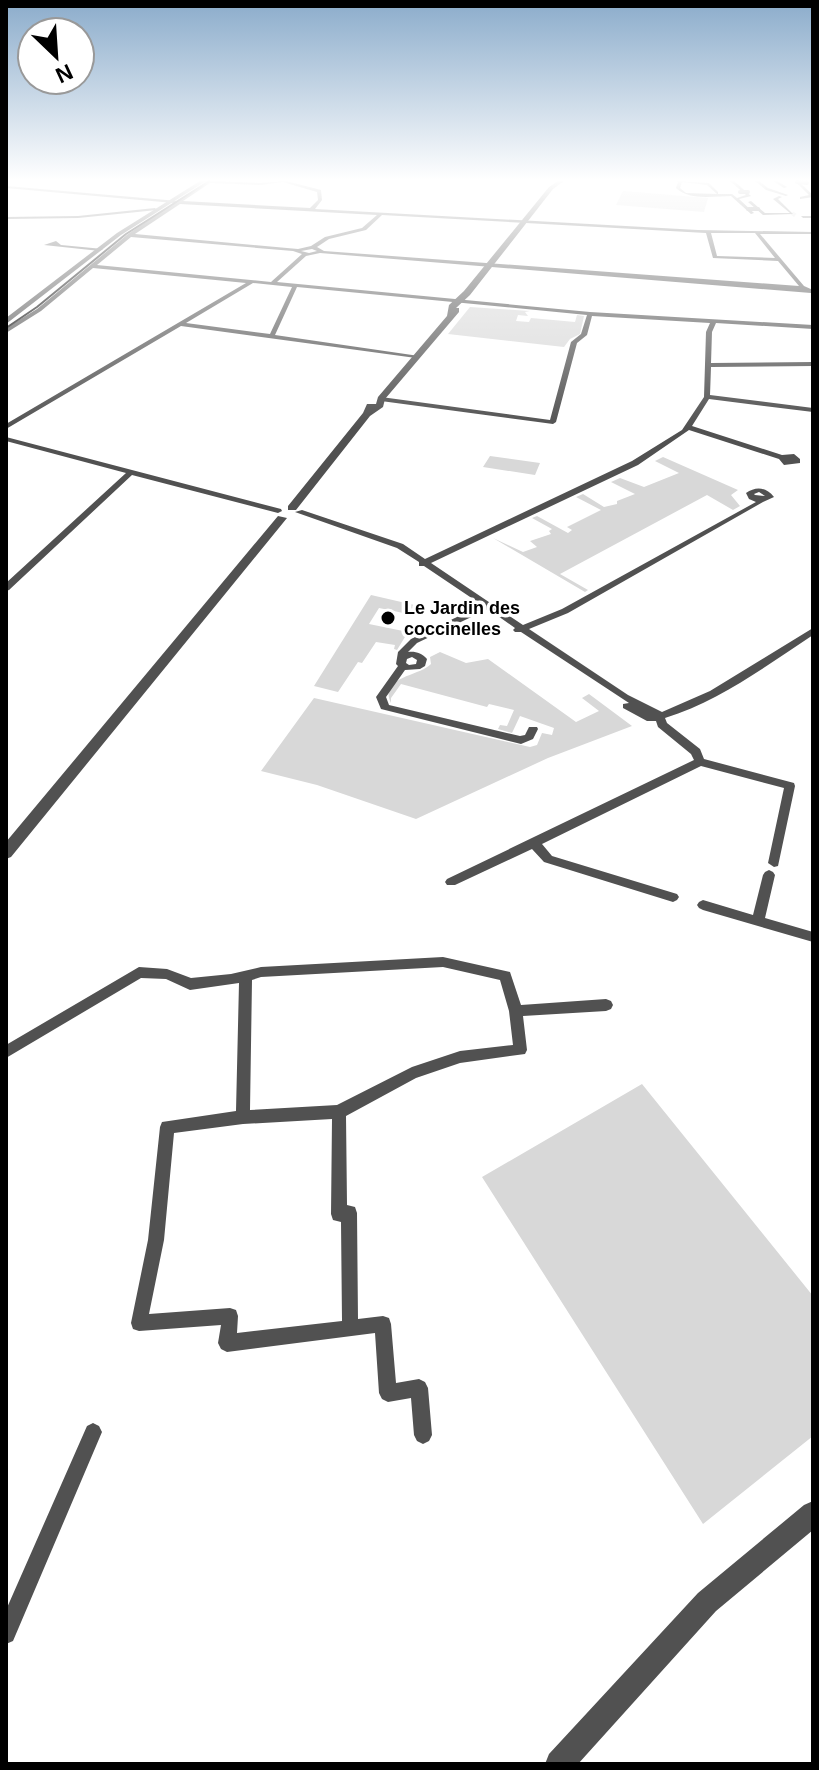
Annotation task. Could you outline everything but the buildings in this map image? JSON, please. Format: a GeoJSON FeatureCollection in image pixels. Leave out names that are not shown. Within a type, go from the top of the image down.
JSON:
{"type":"FeatureCollection","features":[{"type":"Feature","properties":{"kind":"street"},"geometry":{"type":"LineString","coordinates":[[6,322],[81,264]]}},
{"type":"Feature","properties":{"kind":"street"},"geometry":{"type":"LineString","coordinates":[[6,331],[39,310],[94,264]]}},
{"type":"Feature","properties":{"kind":"street"},"geometry":{"type":"LineString","coordinates":[[272,284],[295,264]]}},
{"type":"Feature","properties":{"kind":"street"},"geometry":{"type":"LineString","coordinates":[[442,264],[806,289]]}},
{"type":"Feature","properties":{"kind":"street"},"geometry":{"type":"LineString","coordinates":[[6,853],[289,513],[367,414],[380,405],[381,399],[492,264]]}},
{"type":"Feature","properties":{"kind":"street"},"geometry":{"type":"LineString","coordinates":[[782,264],[813,301]]}},
{"type":"Feature","properties":{"kind":"street"},"geometry":{"type":"LineString","coordinates":[[91,266],[590,314],[813,327]]}},
{"type":"Feature","properties":{"kind":"street"},"geometry":{"type":"LineString","coordinates":[[6,427],[251,282]]}},
{"type":"Feature","properties":{"kind":"street"},"geometry":{"type":"LineString","coordinates":[[272,336],[295,287]]}},
{"type":"Feature","properties":{"kind":"street"},"geometry":{"type":"LineString","coordinates":[[381,399],[553,422],[574,342],[584,335],[590,314]]}},
{"type":"Feature","properties":{"kind":"street"},"geometry":{"type":"LineString","coordinates":[[703,322],[709,332]]}},
{"type":"Feature","properties":{"kind":"street"},"geometry":{"type":"LineString","coordinates":[[422,564],[635,463],[686,429],[706,399],[709,332],[713,323]]}},
{"type":"Feature","properties":{"kind":"street"},"geometry":{"type":"LineString","coordinates":[[180,324],[416,356]]}},
{"type":"Feature","properties":{"kind":"street"},"geometry":{"type":"LineString","coordinates":[[710,363],[813,364]]}},
{"type":"Feature","properties":{"kind":"street"},"geometry":{"type":"LineString","coordinates":[[706,399],[813,410]]}},
{"type":"Feature","properties":{"kind":"street"},"geometry":{"type":"LineString","coordinates":[[686,429],[782,457]]}},
{"type":"Feature","properties":{"kind":"street"},"geometry":{"type":"LineString","coordinates":[[6,439],[289,513],[381,543],[422,564],[642,716],[651,719],[737,679],[813,631]]}},
{"type":"Feature","properties":{"kind":"street"},"geometry":{"type":"LineString","coordinates":[[6,588],[131,472]]}},
{"type":"Feature","properties":{"kind":"street"},"geometry":{"type":"LineString","coordinates":[[525,633],[760,500]]}},
{"type":"Feature","properties":{"kind":"street"},"geometry":{"type":"LineString","coordinates":[[486,607],[408,645],[402,662],[381,697],[385,707],[521,740],[529,737],[533,729]]}},
{"type":"Feature","properties":{"kind":"street"},"geometry":{"type":"LineString","coordinates":[[525,633],[565,611]]}},
{"type":"Feature","properties":{"kind":"street"},"geometry":{"type":"LineString","coordinates":[[402,662],[420,666],[423,661],[419,647],[423,638]]}},
{"type":"Feature","properties":{"kind":"street"},"geometry":{"type":"LineString","coordinates":[[659,716],[669,733],[696,752],[700,762]]}},
{"type":"Feature","properties":{"kind":"street"},"geometry":{"type":"LineString","coordinates":[[451,882],[700,762],[790,786],[758,921]]}},
{"type":"Feature","properties":{"kind":"street"},"geometry":{"type":"LineString","coordinates":[[534,843],[548,859],[673,897]]}},
{"type":"Feature","properties":{"kind":"street"},"geometry":{"type":"LineString","coordinates":[[703,905],[813,937]]}},
{"type":"Feature","properties":{"kind":"street"},"geometry":{"type":"LineString","coordinates":[[6,1052],[139,972],[167,974],[190,984],[246,977],[261,972],[443,962],[505,976],[516,1011],[520,1050],[460,1057],[412,1073],[339,1112],[243,1117],[167,1127],[156,1240],[139,1323],[230,1316],[227,1343],[383,1324],[388,1393],[419,1388],[423,1435]]}},
{"type":"Feature","properties":{"kind":"street"},"geometry":{"type":"LineString","coordinates":[[243,1117],[246,977]]}},
{"type":"Feature","properties":{"kind":"street"},"geometry":{"type":"LineString","coordinates":[[516,1011],[606,1005]]}},
{"type":"Feature","properties":{"kind":"street"},"geometry":{"type":"LineString","coordinates":[[339,1112],[339,1214],[349,1213],[350,1328]]}},
{"type":"Feature","properties":{"kind":"street"},"geometry":{"type":"LineString","coordinates":[[6,1634],[93,1432]]}},
{"type":"Feature","properties":{"kind":"street"},"geometry":{"type":"LineString","coordinates":[[559,1764],[707,1602],[813,1514]]}},
{"type":"Feature","properties":{"kind":"shaded area"},"geometry":{"type":"Polygon","coordinates":[[[470,307],[530,311],[525,312],[528,316],[518,315],[516,321],[529,322],[531,318],[575,322],[577,315],[584,316],[580,334],[570,339],[564,347],[448,334],[470,307]]]}},
{"type":"Feature","properties":{"kind":"shaded area"},"geometry":{"type":"Polygon","coordinates":[[[490,456],[540,463],[535,475],[483,467],[490,456]]]}},
{"type":"Feature","properties":{"kind":"shaded area"},"geometry":{"type":"Polygon","coordinates":[[[663,457],[738,490],[731,495],[740,506],[733,510],[707,495],[560,574],[588,590],[585,592],[493,538],[523,552],[537,547],[530,541],[551,534],[549,531],[552,529],[532,518],[537,516],[568,533],[572,530],[567,527],[601,510],[576,497],[583,494],[604,507],[617,504],[617,501],[635,494],[611,482],[620,478],[644,487],[679,473],[655,461],[663,457]]]}},
{"type":"Feature","properties":{"kind":"shaded area"},"geometry":{"type":"Polygon","coordinates":[[[371,595],[423,607],[418,616],[379,608],[369,624],[408,632],[397,650],[394,649],[395,645],[376,642],[338,692],[314,686],[371,595]]]}},
{"type":"Feature","properties":{"kind":"shaded area"},"geometry":{"type":"Polygon","coordinates":[[[440,652],[466,663],[488,659],[576,722],[599,711],[582,698],[589,694],[632,726],[548,758],[416,819],[317,785],[261,771],[314,698],[530,747],[537,745],[542,733],[552,735],[554,728],[520,716],[512,733],[498,729],[500,725],[507,726],[514,710],[489,704],[487,707],[401,684],[391,703],[390,688],[395,682],[426,668],[431,664],[430,657],[440,652]]]}},
{"type":"Feature","properties":{"kind":"shaded area"},"geometry":{"type":"Polygon","coordinates":[[[642,1084],[813,1296],[813,1436],[703,1524],[482,1177],[642,1084]]]}},
{"type":"Feature","properties":{"kind":"tram line"},"geometry":{"type":"LineString","coordinates":[[6,328],[90,264]]}},
{"type":"Feature","properties":{"kind":"place","name":"Le Jardin des coccinelles"},"geometry":{"type":"Point","coordinates":[388,618]}}]}
